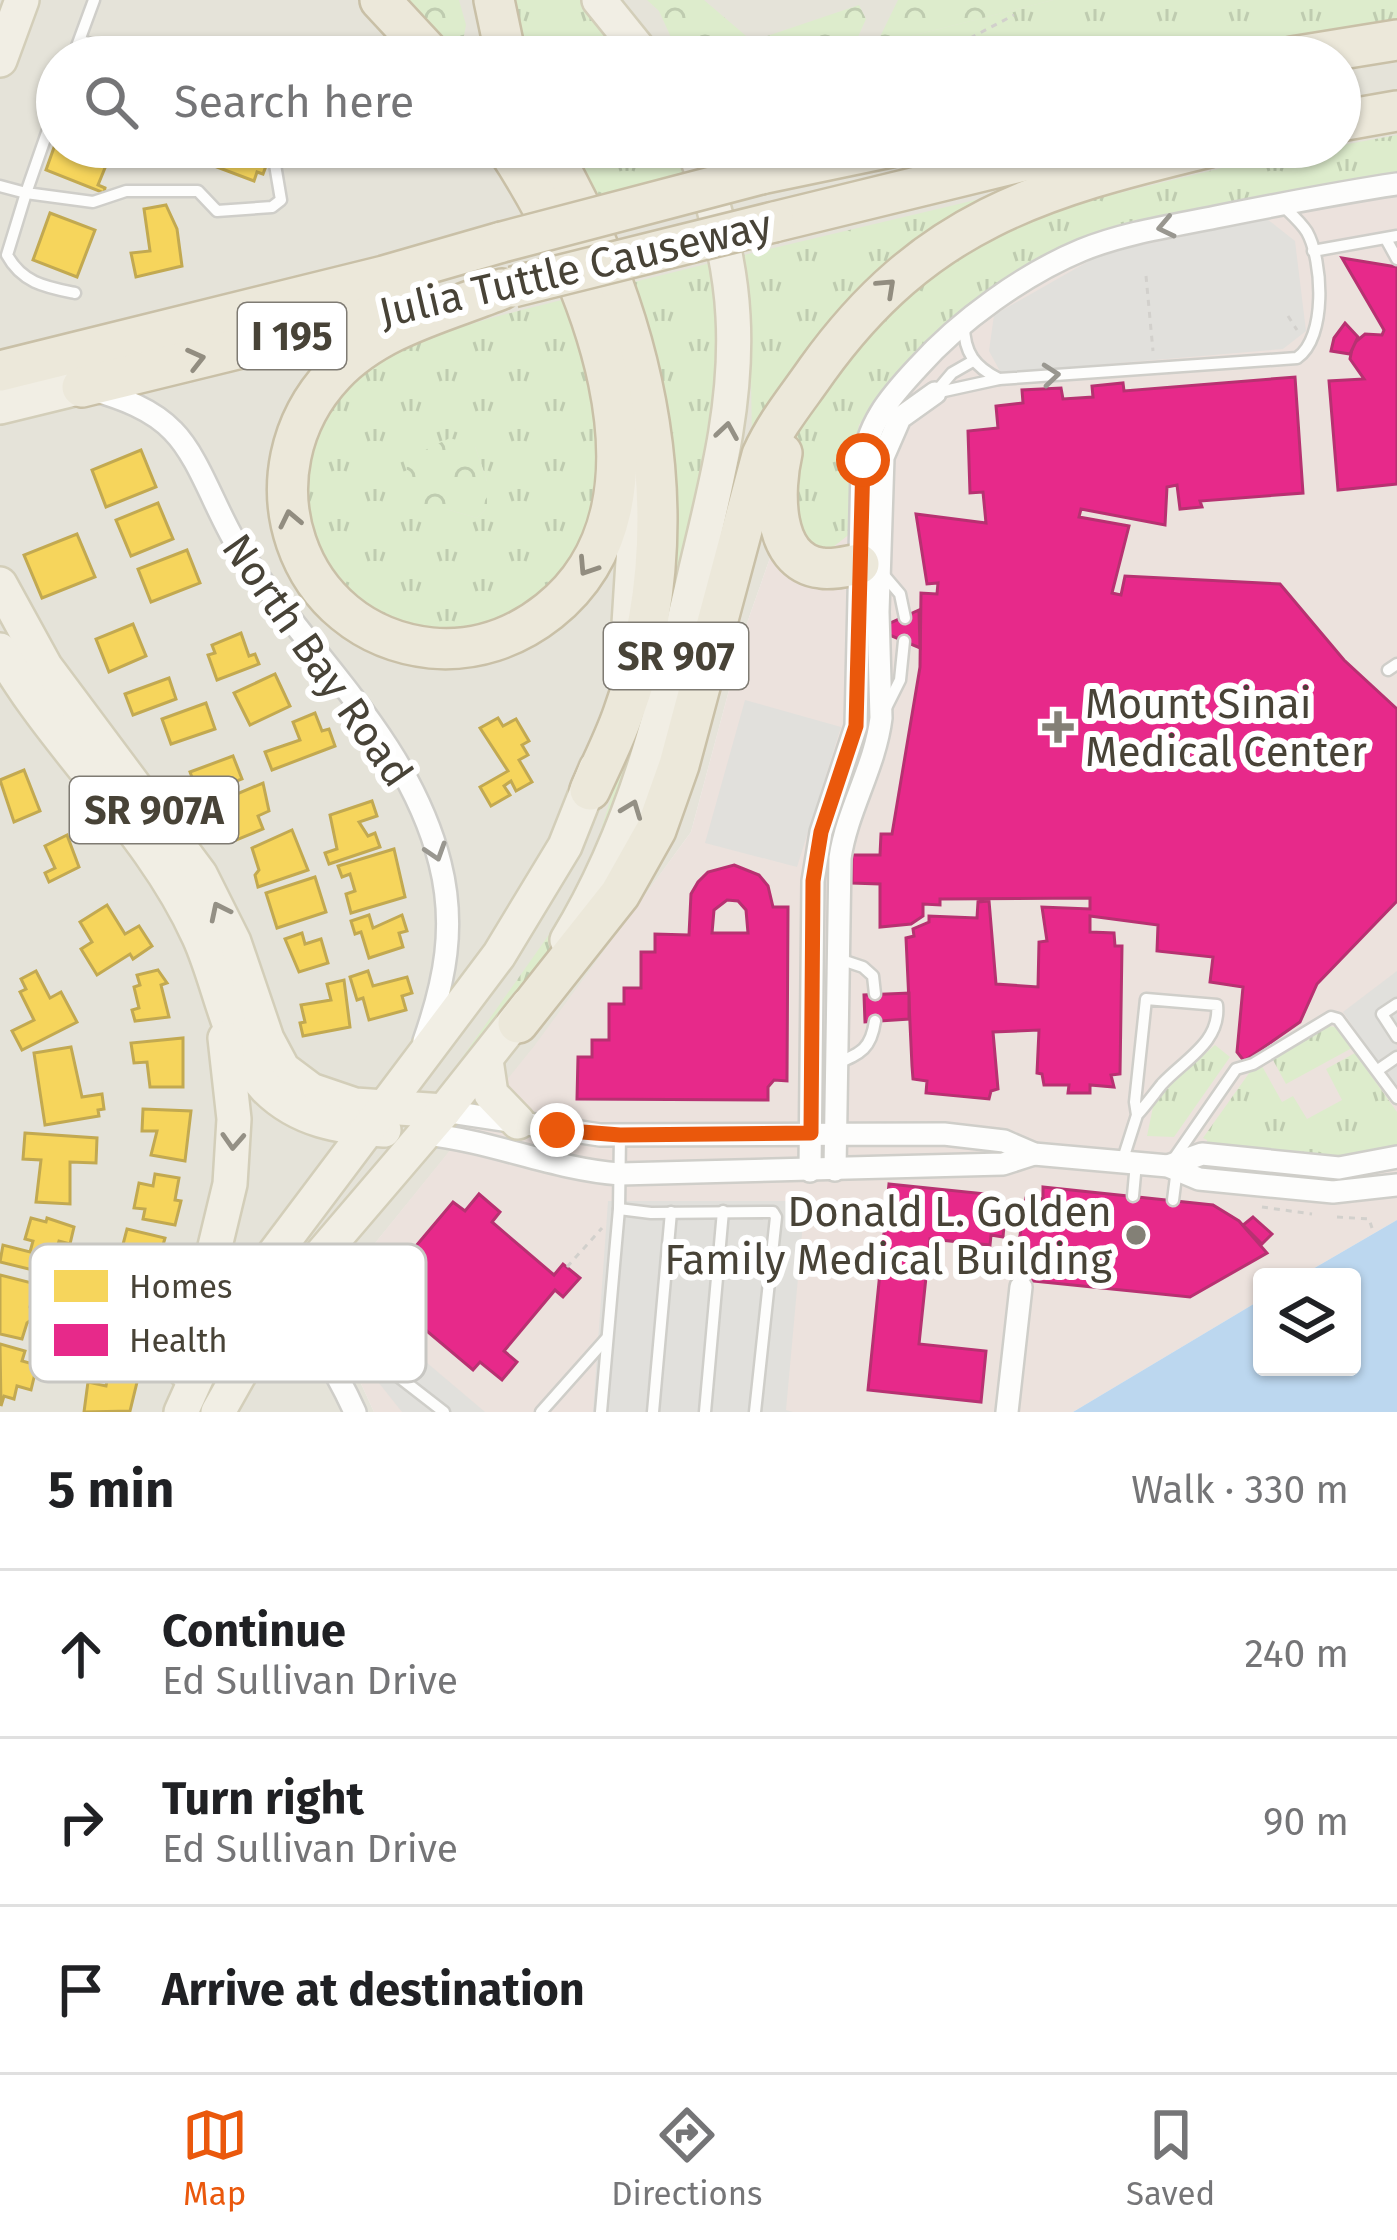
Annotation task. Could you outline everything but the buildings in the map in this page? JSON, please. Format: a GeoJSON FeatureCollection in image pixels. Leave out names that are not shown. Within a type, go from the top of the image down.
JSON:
{"type":"FeatureCollection","features":[{"type":"Feature","properties":{"kind":"highway"},"geometry":{"type":"LineString","coordinates":[[380,0],[413,36]]}},
{"type":"Feature","properties":{"kind":"highway"},"geometry":{"type":"LineString","coordinates":[[494,0],[502,36]]}},
{"type":"Feature","properties":{"kind":"highway"},"geometry":{"type":"LineString","coordinates":[[1361,46],[1397,40]]}},
{"type":"Feature","properties":{"kind":"highway"},"geometry":{"type":"LineString","coordinates":[[1361,91],[1397,85]]}},
{"type":"Feature","properties":{"kind":"highway"},"geometry":{"type":"LineString","coordinates":[[1361,117],[1397,111]]}},
{"type":"Feature","properties":{"kind":"highway","name":"SR 907"},"geometry":{"type":"LineString","coordinates":[[518,168],[561,243],[596,331]]}},
{"type":"Feature","properties":{"kind":"highway"},"geometry":{"type":"LineString","coordinates":[[559,168],[599,245],[631,330],[648,399],[656,476],[656,551],[641,649],[623,715],[590,790]]}},
{"type":"Feature","properties":{"kind":"highway","name":"Julia Tuttle Causeway"},"geometry":{"type":"LineString","coordinates":[[4,367],[384,276],[790,168]]}},
{"type":"Feature","properties":{"kind":"highway","name":"Julia Tuttle Causeway"},"geometry":{"type":"LineString","coordinates":[[82,387],[995,168]]}},
{"type":"Feature","properties":{"kind":"highway"},"geometry":{"type":"LineString","coordinates":[[518,1023],[620,894],[656,830],[680,765],[763,455],[784,411],[894,279],[972,224],[1062,187],[1132,168]]}},
{"type":"Feature","properties":{"kind":"highway"},"geometry":{"type":"LineString","coordinates":[[508,288],[394,331],[355,355],[307,408],[291,446],[286,512],[310,572],[353,617],[392,638],[430,648],[502,639],[540,618],[587,569],[611,511],[615,468],[613,419],[596,331]]}},
{"type":"Feature","properties":{"kind":"highway"},"geometry":{"type":"LineString","coordinates":[[813,376],[786,436],[776,488],[778,519],[790,545],[811,566],[870,567]]}},
{"type":"Feature","properties":{"kind":"main road"},"geometry":{"type":"LineString","coordinates":[[1,56],[22,0]]}},
{"type":"Feature","properties":{"kind":"main road"},"geometry":{"type":"LineString","coordinates":[[599,0],[628,36]]}},
{"type":"Feature","properties":{"kind":"main road","name":"SR 907"},"geometry":{"type":"LineString","coordinates":[[330,1244],[518,1023],[596,890],[642,782],[664,709],[724,446],[733,383],[731,290],[721,231],[700,168]]}},
{"type":"Feature","properties":{"kind":"main road","name":"SR 907"},"geometry":{"type":"LineString","coordinates":[[282,1244],[517,928],[565,846],[590,790],[626,647],[635,555],[628,445],[616,380],[596,331]]}},
{"type":"Feature","properties":{"kind":"main road","name":"Julia Tuttle Causeway"},"geometry":{"type":"LineString","coordinates":[[0,407],[82,387]]}},
{"type":"Feature","properties":{"kind":"main road","name":"SR 907A"},"geometry":{"type":"LineString","coordinates":[[0,584],[45,666],[200,874],[234,942],[260,1020],[283,1069],[303,1085],[376,1118]]}},
{"type":"Feature","properties":{"kind":"main road","name":"SR 907A"},"geometry":{"type":"LineString","coordinates":[[0,650],[46,721],[162,870],[199,936],[247,1063],[268,1090],[315,1119],[435,1122]]}},
{"type":"Feature","properties":{"kind":"main road"},"geometry":{"type":"LineString","coordinates":[[216,983],[232,1091],[231,1170],[217,1244]]}},
{"type":"Feature","properties":{"kind":"main road"},"geometry":{"type":"LineString","coordinates":[[487,1060],[491,1094],[518,1122]]}},
{"type":"Feature","properties":{"kind":"main road"},"geometry":{"type":"LineString","coordinates":[[321,1094],[370,1088],[416,1065]]}},
{"type":"Feature","properties":{"kind":"main road"},"geometry":{"type":"LineString","coordinates":[[180,1412],[184,1382]]}},
{"type":"Feature","properties":{"kind":"main road","name":"SR 907"},"geometry":{"type":"LineString","coordinates":[[180,1412],[194,1382]]}},
{"type":"Feature","properties":{"kind":"main road","name":"SR 907"},"geometry":{"type":"LineString","coordinates":[[218,1412],[235,1382]]}},
{"type":"Feature","properties":{"kind":"street"},"geometry":{"type":"LineString","coordinates":[[835,1170],[844,829],[876,745],[881,718],[862,469],[870,429],[892,394],[952,354],[964,322],[1055,264],[1100,243],[1397,184]]}},
{"type":"Feature","properties":{"kind":"street","name":"North Bay Road"},"geometry":{"type":"LineString","coordinates":[[82,387],[128,401],[172,429],[236,545],[354,698],[401,772],[440,860],[449,932],[441,991],[416,1065]]}},
{"type":"Feature","properties":{"kind":"street"},"geometry":{"type":"LineString","coordinates":[[810,1171],[813,881],[821,832],[856,726],[886,446],[900,418],[935,393]]}},
{"type":"Feature","properties":{"kind":"street"},"geometry":{"type":"LineString","coordinates":[[435,1122],[518,1122],[620,1135],[964,1137],[1004,1141],[1034,1154],[1172,1168],[1199,1179],[1319,1191],[1397,1185]]}},
{"type":"Feature","properties":{"kind":"street"},"geometry":{"type":"LineString","coordinates":[[435,1122],[466,1138],[565,1167],[620,1174],[1003,1164],[1034,1154]]}},
{"type":"Feature","properties":{"kind":"street"},"geometry":{"type":"LineString","coordinates":[[1172,1168],[1202,1154],[1355,1167],[1397,1157]]}},
{"type":"Feature","properties":{"kind":"street"},"geometry":{"type":"LineString","coordinates":[[1307,1165],[1319,1191]]}},
{"type":"Feature","properties":{"kind":"street"},"geometry":{"type":"LineString","coordinates":[[1007,1412],[1022,1287]]}},
{"type":"Feature","properties":{"kind":"street"},"geometry":{"type":"LineString","coordinates":[[339,1382],[355,1412]]}},
{"type":"Feature","properties":{"kind":"lane"},"geometry":{"type":"LineString","coordinates":[[81,36],[94,0]]}},
{"type":"Feature","properties":{"kind":"lane"},"geometry":{"type":"LineString","coordinates":[[36,164],[8,255],[24,277],[75,293]]}},
{"type":"Feature","properties":{"kind":"lane"},"geometry":{"type":"LineString","coordinates":[[0,186],[93,202],[127,191],[198,191],[217,211],[272,207],[280,200],[275,168]]}},
{"type":"Feature","properties":{"kind":"lane"},"geometry":{"type":"LineString","coordinates":[[935,393],[1000,380],[1298,358],[1308,350],[1317,327],[1313,251],[1306,231],[1281,204]]}},
{"type":"Feature","properties":{"kind":"lane"},"geometry":{"type":"LineString","coordinates":[[1313,251],[1392,237],[1397,259]]}},
{"type":"Feature","properties":{"kind":"lane"},"geometry":{"type":"LineString","coordinates":[[964,322],[965,346],[973,361]]}},
{"type":"Feature","properties":{"kind":"lane"},"geometry":{"type":"LineString","coordinates":[[935,393],[952,354],[973,361],[1000,380]]}},
{"type":"Feature","properties":{"kind":"lane"},"geometry":{"type":"LineString","coordinates":[[870,567],[900,594],[905,618]]}},
{"type":"Feature","properties":{"kind":"lane"},"geometry":{"type":"LineString","coordinates":[[881,718],[900,680],[904,641]]}},
{"type":"Feature","properties":{"kind":"lane"},"geometry":{"type":"LineString","coordinates":[[837,958],[873,976],[875,994]]}},
{"type":"Feature","properties":{"kind":"lane"},"geometry":{"type":"LineString","coordinates":[[1133,1196],[1129,1162],[1146,999],[1217,1005],[1208,1042],[1164,1082],[1137,1115]]}},
{"type":"Feature","properties":{"kind":"lane"},"geometry":{"type":"LineString","coordinates":[[1397,1004],[1382,1014],[1397,1036]]}},
{"type":"Feature","properties":{"kind":"lane"},"geometry":{"type":"LineString","coordinates":[[1173,1200],[1172,1168],[1236,1069],[1253,1064],[1320,1021],[1331,1016],[1338,1019],[1393,1083],[1397,1098]]}},
{"type":"Feature","properties":{"kind":"lane"},"geometry":{"type":"LineString","coordinates":[[836,1064],[863,1053],[872,1042],[875,1021]]}},
{"type":"Feature","properties":{"kind":"lane"},"geometry":{"type":"LineString","coordinates":[[1378,1070],[1397,1057]]}},
{"type":"Feature","properties":{"kind":"lane"},"geometry":{"type":"LineString","coordinates":[[601,1412],[619,1209],[620,1135]]}},
{"type":"Feature","properties":{"kind":"lane"},"geometry":{"type":"LineString","coordinates":[[619,1209],[766,1209],[776,1217],[754,1412]]}},
{"type":"Feature","properties":{"kind":"lane"},"geometry":{"type":"LineString","coordinates":[[704,1412],[723,1210]]}},
{"type":"Feature","properties":{"kind":"lane"},"geometry":{"type":"LineString","coordinates":[[653,1412],[671,1212]]}},
{"type":"Feature","properties":{"kind":"lane"},"geometry":{"type":"LineString","coordinates":[[541,1412],[608,1337]]}},
{"type":"Feature","properties":{"kind":"lane"},"geometry":{"type":"LineString","coordinates":[[406,1382],[445,1412]]}},
{"type":"Feature","properties":{"kind":"path"},"geometry":{"type":"LineString","coordinates":[[974,36],[1014,15]]}},
{"type":"Feature","properties":{"kind":"path"},"geometry":{"type":"LineString","coordinates":[[1146,275],[1154,358]]}},
{"type":"Feature","properties":{"kind":"path"},"geometry":{"type":"LineString","coordinates":[[1288,316],[1299,334]]}},
{"type":"Feature","properties":{"kind":"path"},"geometry":{"type":"LineString","coordinates":[[1262,1208],[1312,1214]]}},
{"type":"Feature","properties":{"kind":"path"},"geometry":{"type":"LineString","coordinates":[[1337,1216],[1369,1219],[1372,1228]]}},
{"type":"Feature","properties":{"kind":"path"},"geometry":{"type":"LineString","coordinates":[[567,1268],[607,1223]]}},
{"type":"Feature","properties":{"kind":"shaded area"},"geometry":{"type":"Polygon","coordinates":[[[0,0],[1397,0],[1397,158],[810,445],[747,623],[691,832],[536,1045],[375,1244],[30,1244],[30,1382],[360,1382],[374,1412],[0,1412],[0,0]]]}},
{"type":"Feature","properties":{"kind":"shaded area","name":"Mount Sinai Medical Center"},"geometry":{"type":"Polygon","coordinates":[[[1397,158],[1397,1220],[1314,1268],[1253,1268],[1253,1304],[1073,1412],[374,1412],[360,1382],[426,1382],[426,1244],[374,1244],[535,1045],[691,832],[747,623],[810,445],[1021,238],[1397,158]]]}},
{"type":"Feature","properties":{"kind":"shaded area"},"geometry":{"type":"Polygon","coordinates":[[[1267,219],[1295,241],[1306,331],[1283,349],[1001,373],[989,351],[994,315],[1103,253],[1267,219]]]}},
{"type":"Feature","properties":{"kind":"shaded area"},"geometry":{"type":"Polygon","coordinates":[[[745,700],[841,727],[797,867],[705,843],[745,700]]]}},
{"type":"Feature","properties":{"kind":"shaded area"},"geometry":{"type":"Polygon","coordinates":[[[1397,971],[1397,1089],[1343,1012],[1397,971]]]}},
{"type":"Feature","properties":{"kind":"shaded area"},"geometry":{"type":"Polygon","coordinates":[[[608,1201],[805,1201],[786,1410],[793,1412],[593,1412],[608,1201]]]}},
{"type":"Feature","properties":{"kind":"shaded area"},"geometry":{"type":"Polygon","coordinates":[[[426,1362],[485,1412],[402,1412],[378,1382],[426,1382],[426,1362]]]}},
{"type":"Feature","properties":{"kind":"green space"},"geometry":{"type":"Polygon","coordinates":[[[396,0],[459,0],[464,36],[429,36],[396,0]]]}},
{"type":"Feature","properties":{"kind":"green space"},"geometry":{"type":"Polygon","coordinates":[[[512,0],[587,0],[617,36],[520,36],[512,0]]]}},
{"type":"Feature","properties":{"kind":"green space"},"geometry":{"type":"Polygon","coordinates":[[[647,0],[704,0],[746,36],[670,36],[659,11],[647,0]]]}},
{"type":"Feature","properties":{"kind":"green space"},"geometry":{"type":"Polygon","coordinates":[[[898,0],[1053,0],[911,36],[880,36],[898,0]]]}},
{"type":"Feature","properties":{"kind":"green space"},"geometry":{"type":"Polygon","coordinates":[[[1053,0],[1397,0],[1397,20],[1307,36],[911,36],[1053,0]]]}},
{"type":"Feature","properties":{"kind":"green space"},"geometry":{"type":"Polygon","coordinates":[[[859,5],[866,19],[858,36],[767,36],[859,5]]]}},
{"type":"Feature","properties":{"kind":"green space"},"geometry":{"type":"Polygon","coordinates":[[[1397,135],[1397,176],[1049,255],[967,307],[901,367],[859,425],[851,469],[851,533],[828,551],[804,547],[785,468],[799,426],[820,391],[893,310],[956,251],[1054,209],[1222,168],[1361,168],[1361,142],[1397,135]]]}},
{"type":"Feature","properties":{"kind":"green space"},"geometry":{"type":"Polygon","coordinates":[[[580,168],[696,168],[698,175],[599,201],[580,168]]]}},
{"type":"Feature","properties":{"kind":"green space"},"geometry":{"type":"Polygon","coordinates":[[[1005,193],[752,438],[744,255],[1005,193]]]}},
{"type":"Feature","properties":{"kind":"green space"},"geometry":{"type":"Polygon","coordinates":[[[719,261],[729,337],[674,648],[571,924],[449,1082],[548,936],[593,856],[636,717],[630,283],[719,261]]]}},
{"type":"Feature","properties":{"kind":"green space"},"geometry":{"type":"Polygon","coordinates":[[[574,297],[607,472],[571,574],[492,632],[404,630],[338,588],[301,512],[308,439],[342,390],[384,355],[387,359],[455,330],[574,297]],[[475,446],[406,508],[446,509],[477,518],[487,508],[487,481],[475,446]]]}},
{"type":"Feature","properties":{"kind":"green space"},"geometry":{"type":"Polygon","coordinates":[[[450,438],[475,446],[487,481],[487,508],[477,518],[446,509],[406,509],[407,459],[450,438]]]}},
{"type":"Feature","properties":{"kind":"green space"},"geometry":{"type":"Polygon","coordinates":[[[1329,1026],[1352,1048],[1286,1084],[1273,1060],[1329,1026]]]}},
{"type":"Feature","properties":{"kind":"green space"},"geometry":{"type":"Polygon","coordinates":[[[1215,1045],[1230,1057],[1174,1137],[1147,1136],[1154,1102],[1161,1092],[1215,1045]]]}},
{"type":"Feature","properties":{"kind":"green space"},"geometry":{"type":"Polygon","coordinates":[[[1355,1053],[1397,1112],[1397,1150],[1357,1161],[1206,1148],[1203,1138],[1252,1069],[1262,1066],[1282,1102],[1293,1096],[1307,1119],[1342,1100],[1326,1069],[1355,1053]]]}},
{"type":"Feature","properties":{"kind":"water"},"geometry":{"type":"Polygon","coordinates":[[[1397,1220],[1397,1412],[1073,1412],[1253,1304],[1253,1376],[1361,1376],[1361,1268],[1314,1268],[1397,1220]]]}},
{"type":"Feature","properties":{"kind":"place","name":"Mount Sinai Medical Center"},"geometry":{"type":"Point","coordinates":[1058,727]}},
{"type":"Feature","properties":{"kind":"place","name":"Donald L. Golden Family Medical Building"},"geometry":{"type":"Point","coordinates":[1136,1235]}},
{"type":"Feature","properties":{"kind":"route"},"geometry":{"type":"LineString","coordinates":[[557,1130],[600,1135],[811,1133],[813,881],[821,832],[856,726],[863,460]]}}]}
